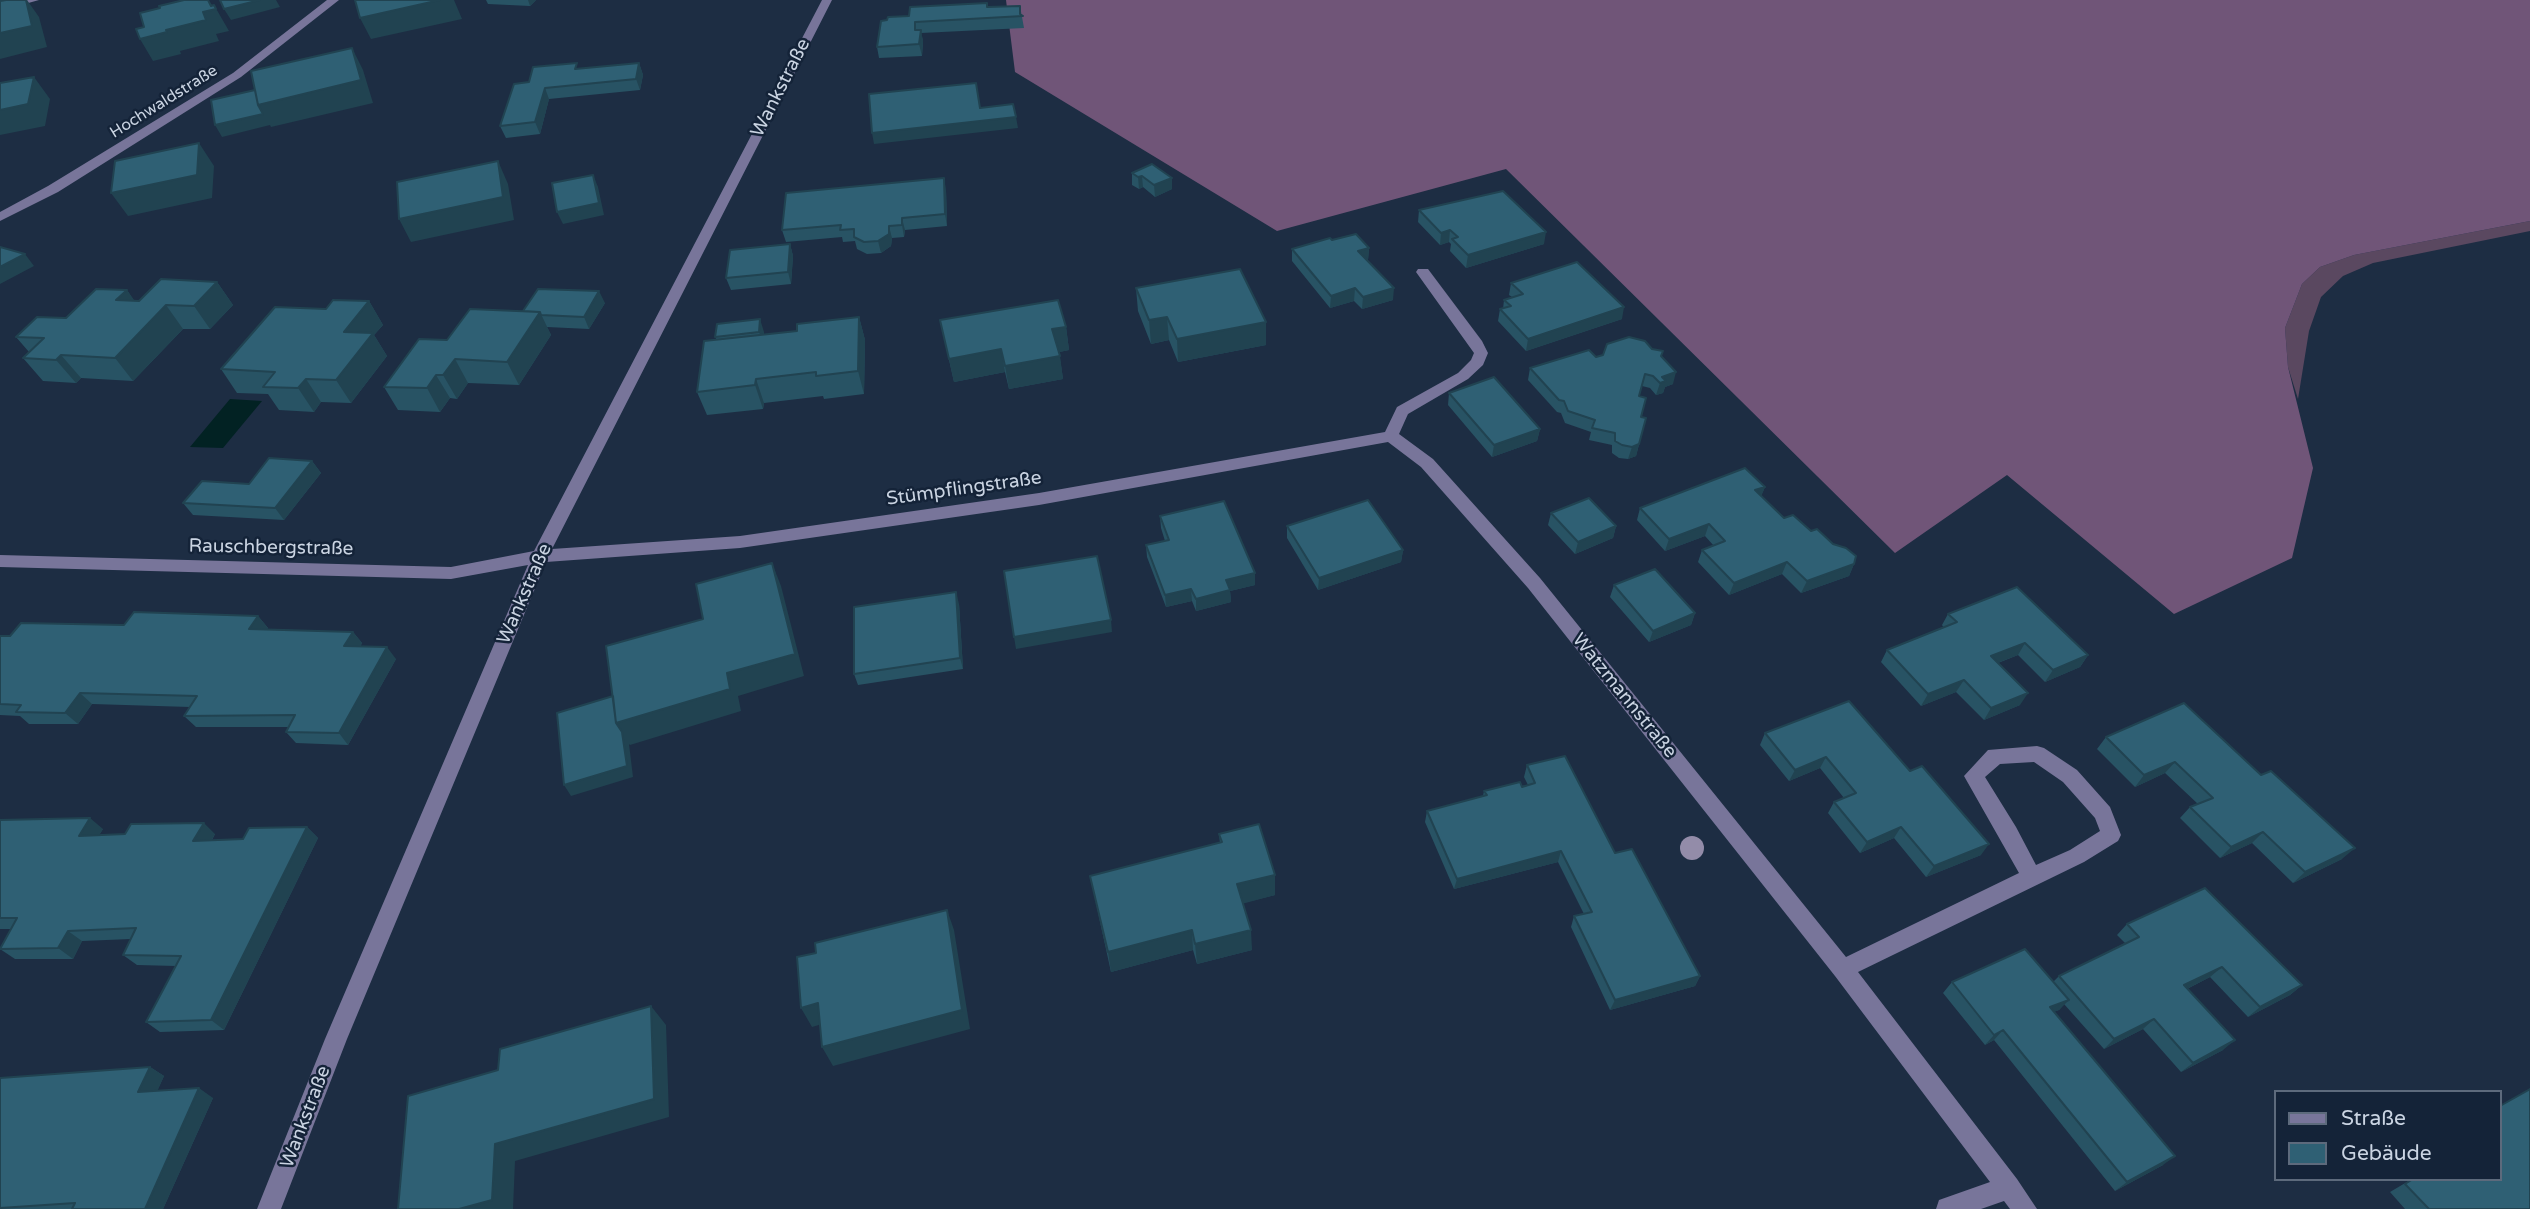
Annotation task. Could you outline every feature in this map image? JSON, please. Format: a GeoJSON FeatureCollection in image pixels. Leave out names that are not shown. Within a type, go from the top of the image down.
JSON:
{"type":"FeatureCollection","features":[{"type":"Feature","properties":{"kind":"street"},"geometry":{"type":"LineString","coordinates":[[0,8],[34,0]]}},
{"type":"Feature","properties":{"kind":"street","name":"Hochwaldstraße"},"geometry":{"type":"LineString","coordinates":[[0,217],[53,189],[237,75],[334,0]]}},
{"type":"Feature","properties":{"kind":"street","name":"Wankstraße"},"geometry":{"type":"LineString","coordinates":[[269,1209],[336,1038],[540,556],[827,0]]}},
{"type":"Feature","properties":{"kind":"street"},"geometry":{"type":"LineString","coordinates":[[1391,436],[1402,411],[1463,376],[1479,362],[1481,353],[1423,272]]}},
{"type":"Feature","properties":{"kind":"street","name":"Stümpflingstraße"},"geometry":{"type":"LineString","coordinates":[[540,556],[754,540],[1039,499],[1391,436]]}},
{"type":"Feature","properties":{"kind":"street","name":"Watzmannstraße"},"geometry":{"type":"LineString","coordinates":[[1391,436],[1427,463],[1534,583],[1843,968],[2025,1209]]}},
{"type":"Feature","properties":{"kind":"street","name":"Rauschbergstraße"},"geometry":{"type":"LineString","coordinates":[[0,561],[451,573],[540,556]]}},
{"type":"Feature","properties":{"kind":"street"},"geometry":{"type":"LineString","coordinates":[[1843,968],[2077,856],[2111,835],[2103,813],[2070,776],[2037,754],[1995,756],[1974,776],[2031,877]]}},
{"type":"Feature","properties":{"kind":"street"},"geometry":{"type":"LineString","coordinates":[[1948,1209],[2008,1187]]}},
{"type":"Feature","properties":{"kind":"shaded area"},"geometry":{"type":"Polygon","coordinates":[[[1006,0],[2530,0],[2530,221],[2354,255],[2320,267],[2302,284],[2285,328],[2288,367],[2313,468],[2292,558],[2174,614],[2007,475],[1895,553],[1506,169],[1277,231],[1015,72],[1006,0]]]}},
{"type":"Feature","properties":{"kind":"shaded area"},"geometry":{"type":"Polygon","coordinates":[[[2530,221],[2530,231],[2373,263],[2343,276],[2321,297],[2309,331],[2298,399],[2288,367],[2285,328],[2302,284],[2320,267],[2354,255],[2530,221]]]}},
{"type":"Feature","properties":{"kind":"shaded area"},"geometry":{"type":"Polygon","coordinates":[[[230,399],[262,401],[223,448],[190,447],[230,399]]]}},
{"type":"Feature","properties":{"kind":"building"},"geometry":{"type":"Polygon","coordinates":[[[26,0],[32,26],[0,33],[0,1],[26,0]]]}},
{"type":"Feature","properties":{"kind":"building"},"geometry":{"type":"Polygon","coordinates":[[[184,0],[208,0],[216,9],[203,12],[206,20],[140,39],[136,29],[144,27],[140,13],[184,0]]]}},
{"type":"Feature","properties":{"kind":"building"},"geometry":{"type":"Polygon","coordinates":[[[220,0],[260,0],[224,9],[220,0]]]}},
{"type":"Feature","properties":{"kind":"building"},"geometry":{"type":"Polygon","coordinates":[[[355,0],[440,0],[360,18],[355,0]]]}},
{"type":"Feature","properties":{"kind":"building"},"geometry":{"type":"Polygon","coordinates":[[[987,3],[987,7],[1020,6],[1020,14],[1023,16],[915,22],[915,30],[921,30],[919,44],[877,47],[881,21],[887,20],[888,17],[909,16],[910,7],[987,3]]]}},
{"type":"Feature","properties":{"kind":"building"},"geometry":{"type":"Polygon","coordinates":[[[352,48],[361,80],[258,105],[251,71],[352,48]]]}},
{"type":"Feature","properties":{"kind":"building"},"geometry":{"type":"Polygon","coordinates":[[[577,63],[575,69],[639,63],[636,79],[545,88],[535,122],[500,126],[514,84],[529,82],[533,67],[577,63]]]}},
{"type":"Feature","properties":{"kind":"building"},"geometry":{"type":"Polygon","coordinates":[[[34,77],[28,104],[0,110],[0,83],[34,77]]]}},
{"type":"Feature","properties":{"kind":"building"},"geometry":{"type":"Polygon","coordinates":[[[976,83],[980,108],[1013,104],[1016,117],[872,133],[869,94],[976,83]]]}},
{"type":"Feature","properties":{"kind":"building"},"geometry":{"type":"Polygon","coordinates":[[[255,90],[263,114],[215,125],[211,100],[255,90]]]}},
{"type":"Feature","properties":{"kind":"building"},"geometry":{"type":"Polygon","coordinates":[[[199,143],[197,175],[111,193],[115,161],[199,143]]]}},
{"type":"Feature","properties":{"kind":"building"},"geometry":{"type":"Polygon","coordinates":[[[498,161],[503,197],[399,219],[397,182],[498,161]]]}},
{"type":"Feature","properties":{"kind":"building"},"geometry":{"type":"Polygon","coordinates":[[[1152,164],[1172,178],[1154,185],[1142,176],[1138,177],[1132,173],[1152,164]]]}},
{"type":"Feature","properties":{"kind":"building"},"geometry":{"type":"Polygon","coordinates":[[[593,175],[599,203],[557,212],[552,183],[593,175]]]}},
{"type":"Feature","properties":{"kind":"building"},"geometry":{"type":"Polygon","coordinates":[[[944,178],[945,214],[902,218],[902,225],[889,226],[889,234],[878,241],[864,242],[854,237],[854,229],[840,230],[841,225],[782,230],[786,193],[944,178]]]}},
{"type":"Feature","properties":{"kind":"building"},"geometry":{"type":"Polygon","coordinates":[[[1503,191],[1546,232],[1468,255],[1452,239],[1458,237],[1450,230],[1441,233],[1419,210],[1503,191]]]}},
{"type":"Feature","properties":{"kind":"building"},"geometry":{"type":"Polygon","coordinates":[[[1356,234],[1369,248],[1358,251],[1394,288],[1363,297],[1355,288],[1331,296],[1292,249],[1356,234]]]}},
{"type":"Feature","properties":{"kind":"building"},"geometry":{"type":"Polygon","coordinates":[[[790,244],[788,272],[726,278],[730,250],[790,244]]]}},
{"type":"Feature","properties":{"kind":"building"},"geometry":{"type":"Polygon","coordinates":[[[0,247],[25,254],[0,267],[0,247]]]}},
{"type":"Feature","properties":{"kind":"building"},"geometry":{"type":"Polygon","coordinates":[[[1577,262],[1624,307],[1528,339],[1500,309],[1511,306],[1504,300],[1523,294],[1511,283],[1577,262]]]}},
{"type":"Feature","properties":{"kind":"building"},"geometry":{"type":"Polygon","coordinates":[[[1240,269],[1266,322],[1177,339],[1167,317],[1149,320],[1136,288],[1240,269]]]}},
{"type":"Feature","properties":{"kind":"building"},"geometry":{"type":"Polygon","coordinates":[[[161,279],[217,282],[194,306],[166,305],[115,358],[61,355],[56,360],[23,358],[44,338],[16,337],[37,317],[66,318],[96,289],[127,290],[116,300],[139,301],[161,279]]]}},
{"type":"Feature","properties":{"kind":"building"},"geometry":{"type":"Polygon","coordinates":[[[538,289],[599,291],[584,317],[541,315],[540,312],[523,311],[538,289]]]}},
{"type":"Feature","properties":{"kind":"building"},"geometry":{"type":"Polygon","coordinates":[[[333,300],[369,301],[344,332],[373,333],[336,380],[306,379],[298,388],[263,387],[275,372],[221,369],[275,307],[326,309],[333,300]]]}},
{"type":"Feature","properties":{"kind":"building"},"geometry":{"type":"Polygon","coordinates":[[[1058,300],[1066,327],[1052,329],[1060,356],[1005,366],[1001,349],[949,359],[940,320],[1058,300]]]}},
{"type":"Feature","properties":{"kind":"building"},"geometry":{"type":"Polygon","coordinates":[[[470,309],[540,312],[507,362],[455,359],[443,375],[436,375],[427,388],[384,387],[419,339],[447,340],[470,309]]]}},
{"type":"Feature","properties":{"kind":"building"},"geometry":{"type":"Polygon","coordinates":[[[859,317],[858,371],[816,376],[816,372],[756,379],[755,385],[697,392],[704,341],[797,331],[797,324],[859,317]]]}},
{"type":"Feature","properties":{"kind":"building"},"geometry":{"type":"Polygon","coordinates":[[[760,319],[759,332],[715,337],[717,324],[760,319]]]}},
{"type":"Feature","properties":{"kind":"building"},"geometry":{"type":"Polygon","coordinates":[[[1629,337],[1645,341],[1652,349],[1663,351],[1661,356],[1676,372],[1662,377],[1666,381],[1660,383],[1653,376],[1645,374],[1639,396],[1646,398],[1641,417],[1646,418],[1639,444],[1632,447],[1615,441],[1615,433],[1592,428],[1595,420],[1568,411],[1564,401],[1559,400],[1530,368],[1589,350],[1596,357],[1603,355],[1607,344],[1629,337]]]}},
{"type":"Feature","properties":{"kind":"building"},"geometry":{"type":"Polygon","coordinates":[[[1494,377],[1540,429],[1494,445],[1449,393],[1494,377]]]}},
{"type":"Feature","properties":{"kind":"building"},"geometry":{"type":"Polygon","coordinates":[[[269,458],[312,461],[275,508],[183,503],[202,481],[249,484],[269,458]]]}},
{"type":"Feature","properties":{"kind":"building"},"geometry":{"type":"Polygon","coordinates":[[[1745,468],[1765,487],[1755,490],[1784,518],[1793,515],[1811,531],[1817,529],[1833,544],[1846,548],[1856,556],[1854,564],[1807,581],[1787,562],[1734,583],[1702,550],[1725,541],[1709,524],[1669,539],[1640,508],[1745,468]]]}},
{"type":"Feature","properties":{"kind":"building"},"geometry":{"type":"Polygon","coordinates":[[[1589,498],[1616,526],[1578,542],[1551,513],[1589,498]]]}},
{"type":"Feature","properties":{"kind":"building"},"geometry":{"type":"Polygon","coordinates":[[[1368,500],[1403,550],[1319,578],[1287,526],[1368,500]]]}},
{"type":"Feature","properties":{"kind":"building"},"geometry":{"type":"Polygon","coordinates":[[[1224,501],[1255,573],[1226,580],[1230,590],[1196,599],[1191,589],[1165,595],[1146,545],[1169,540],[1160,516],[1224,501]]]}},
{"type":"Feature","properties":{"kind":"building"},"geometry":{"type":"Polygon","coordinates":[[[1097,556],[1111,620],[1014,637],[1004,571],[1097,556]]]}},
{"type":"Feature","properties":{"kind":"building"},"geometry":{"type":"Polygon","coordinates":[[[772,563],[795,654],[727,673],[730,689],[616,723],[606,646],[703,619],[696,584],[772,563]]]}},
{"type":"Feature","properties":{"kind":"building"},"geometry":{"type":"Polygon","coordinates":[[[1655,569],[1695,613],[1653,631],[1614,585],[1655,569]]]}},
{"type":"Feature","properties":{"kind":"building"},"geometry":{"type":"Polygon","coordinates":[[[2017,587],[2088,655],[2053,670],[2025,643],[1991,656],[2028,693],[1991,708],[1964,680],[1928,694],[1887,650],[1957,622],[1948,614],[2017,587]]]}},
{"type":"Feature","properties":{"kind":"building"},"geometry":{"type":"Polygon","coordinates":[[[956,592],[960,658],[854,674],[854,607],[956,592]]]}},
{"type":"Feature","properties":{"kind":"building"},"geometry":{"type":"Polygon","coordinates":[[[134,612],[258,616],[249,629],[353,632],[344,646],[387,647],[339,733],[286,732],[295,715],[184,716],[197,696],[80,693],[65,713],[16,712],[21,705],[0,704],[0,636],[10,636],[21,623],[124,625],[134,612]]]}},
{"type":"Feature","properties":{"kind":"building"},"geometry":{"type":"Polygon","coordinates":[[[613,696],[616,723],[622,732],[627,766],[564,785],[557,713],[613,696]]]}},
{"type":"Feature","properties":{"kind":"building"},"geometry":{"type":"Polygon","coordinates":[[[1849,701],[1910,771],[1922,766],[1989,844],[1934,866],[1901,827],[1867,842],[1834,802],[1856,793],[1826,757],[1795,770],[1765,733],[1849,701]]]}},
{"type":"Feature","properties":{"kind":"building"},"geometry":{"type":"Polygon","coordinates":[[[2184,703],[2261,775],[2271,771],[2355,848],[2305,872],[2263,832],[2231,847],[2190,807],[2213,798],[2175,762],[2144,775],[2106,737],[2184,703]]]}},
{"type":"Feature","properties":{"kind":"building"},"geometry":{"type":"Polygon","coordinates":[[[1565,756],[1615,853],[1632,849],[1700,976],[1615,1000],[1574,916],[1592,912],[1561,851],[1457,879],[1427,811],[1487,795],[1484,791],[1520,782],[1522,787],[1535,783],[1527,765],[1565,756]]]}},
{"type":"Feature","properties":{"kind":"building"},"geometry":{"type":"Polygon","coordinates":[[[90,818],[79,836],[125,834],[131,824],[204,823],[193,841],[243,839],[249,828],[307,827],[211,1020],[146,1022],[181,956],[123,955],[136,928],[68,931],[58,948],[0,949],[17,918],[0,918],[0,820],[90,818]]]}},
{"type":"Feature","properties":{"kind":"building"},"geometry":{"type":"Polygon","coordinates":[[[1259,824],[1275,875],[1237,884],[1251,930],[1195,944],[1192,930],[1108,952],[1090,876],[1222,842],[1219,834],[1259,824]]]}},
{"type":"Feature","properties":{"kind":"building"},"geometry":{"type":"Polygon","coordinates":[[[2205,888],[2302,985],[2260,1007],[2222,967],[2184,985],[2235,1040],[2193,1063],[2154,1019],[2114,1039],[2059,976],[2139,937],[2127,924],[2205,888]]]}},
{"type":"Feature","properties":{"kind":"building"},"geometry":{"type":"Polygon","coordinates":[[[947,910],[962,1010],[822,1047],[818,1003],[801,1008],[797,957],[816,953],[815,943],[947,910]]]}},
{"type":"Feature","properties":{"kind":"building"},"geometry":{"type":"Polygon","coordinates":[[[2025,949],[2069,1000],[2050,1007],[2175,1156],[2127,1182],[2003,1030],[1994,1035],[1952,982],[2025,949]]]}},
{"type":"Feature","properties":{"kind":"building"},"geometry":{"type":"Polygon","coordinates":[[[651,1006],[654,1099],[495,1144],[492,1200],[459,1209],[398,1209],[408,1096],[498,1070],[500,1049],[651,1006]]]}},
{"type":"Feature","properties":{"kind":"building"},"geometry":{"type":"Polygon","coordinates":[[[150,1067],[138,1092],[199,1088],[145,1209],[72,1209],[75,1203],[0,1208],[0,1078],[150,1067]]]}},
{"type":"Feature","properties":{"kind":"building"},"geometry":{"type":"Polygon","coordinates":[[[2530,1089],[2530,1209],[2429,1209],[2405,1184],[2410,1181],[2502,1181],[2502,1105],[2530,1089]]]}}]}
